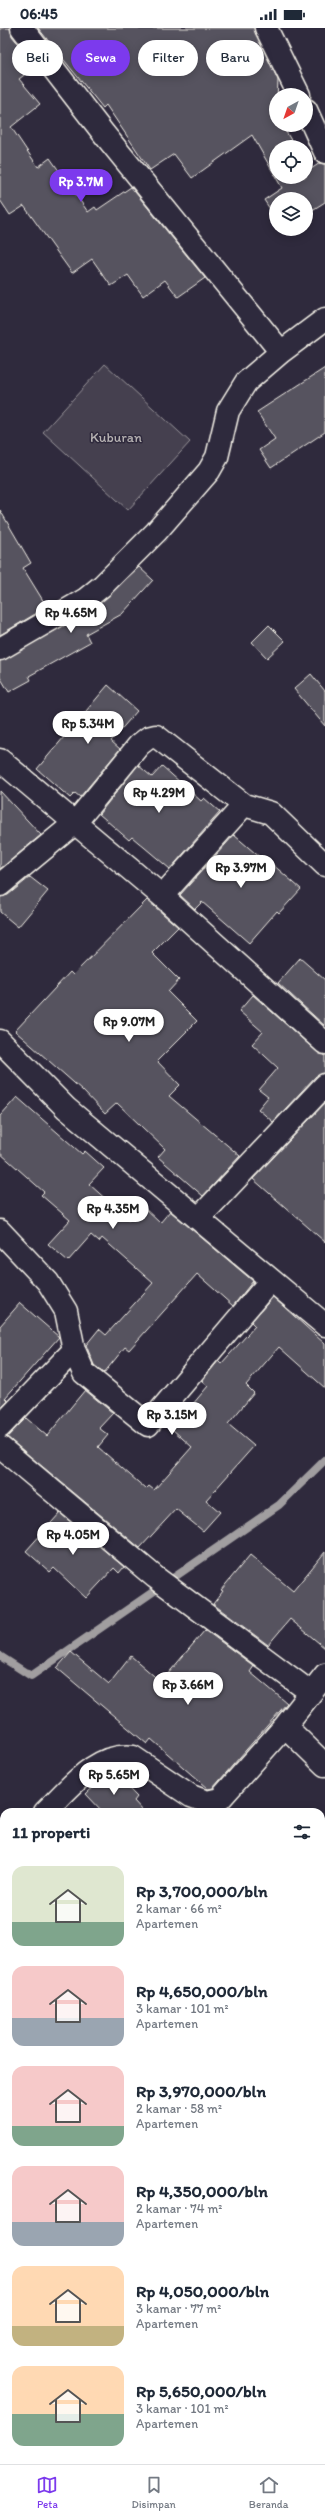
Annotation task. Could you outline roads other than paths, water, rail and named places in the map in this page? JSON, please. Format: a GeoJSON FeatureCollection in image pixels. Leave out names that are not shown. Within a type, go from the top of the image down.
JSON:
{"type":"FeatureCollection","features":[{"type":"Feature","properties":{"kind":"street"},"geometry":{"type":"LineString","coordinates":[[22,28],[104,134],[281,352]]}},
{"type":"Feature","properties":{"kind":"street"},"geometry":{"type":"LineString","coordinates":[[266,28],[296,88]]}},
{"type":"Feature","properties":{"kind":"street"},"geometry":{"type":"LineString","coordinates":[[313,125],[325,152]]}},
{"type":"Feature","properties":{"kind":"street"},"geometry":{"type":"LineString","coordinates":[[0,649],[73,608],[102,586],[156,532],[213,464],[221,443],[228,411],[234,397],[246,382],[281,352],[325,319]]}},
{"type":"Feature","properties":{"kind":"street"},"geometry":{"type":"LineString","coordinates":[[0,885],[75,823],[139,745],[152,736],[156,736],[244,806],[271,813],[325,865]]}},
{"type":"Feature","properties":{"kind":"street"},"geometry":{"type":"LineString","coordinates":[[0,760],[162,896],[325,1042]]}},
{"type":"Feature","properties":{"kind":"street"},"geometry":{"type":"LineString","coordinates":[[162,896],[244,806]]}},
{"type":"Feature","properties":{"kind":"street"},"geometry":{"type":"LineString","coordinates":[[4,1054],[66,1108],[325,1325]]}},
{"type":"Feature","properties":{"kind":"street"},"geometry":{"type":"LineString","coordinates":[[198,1219],[325,1085]]}},
{"type":"Feature","properties":{"kind":"street"},"geometry":{"type":"LineString","coordinates":[[0,1231],[48,1282],[66,1311],[74,1350],[84,1373],[148,1425],[271,1280]]}},
{"type":"Feature","properties":{"kind":"street"},"geometry":{"type":"LineString","coordinates":[[0,1427],[74,1350]]}},
{"type":"Feature","properties":{"kind":"street"},"geometry":{"type":"LineString","coordinates":[[0,1447],[155,1577],[310,1692]]}},
{"type":"Feature","properties":{"kind":"street"},"geometry":{"type":"LineString","coordinates":[[49,1808],[91,1769],[104,1761],[122,1755],[133,1757],[191,1796],[207,1802],[220,1799],[285,1726],[310,1692],[325,1675]]}},
{"type":"Feature","properties":{"kind":"street"},"geometry":{"type":"LineString","coordinates":[[285,1726],[325,1765]]}},
{"type":"Feature","properties":{"kind":"waterway"},"geometry":{"type":"LineString","coordinates":[[0,1656],[31,1676],[279,1505],[325,1460]]}},
{"type":"Feature","properties":{"kind":"park label","name":"Kuburan"},"geometry":{"type":"Point","coordinates":[116,437]}}]}
